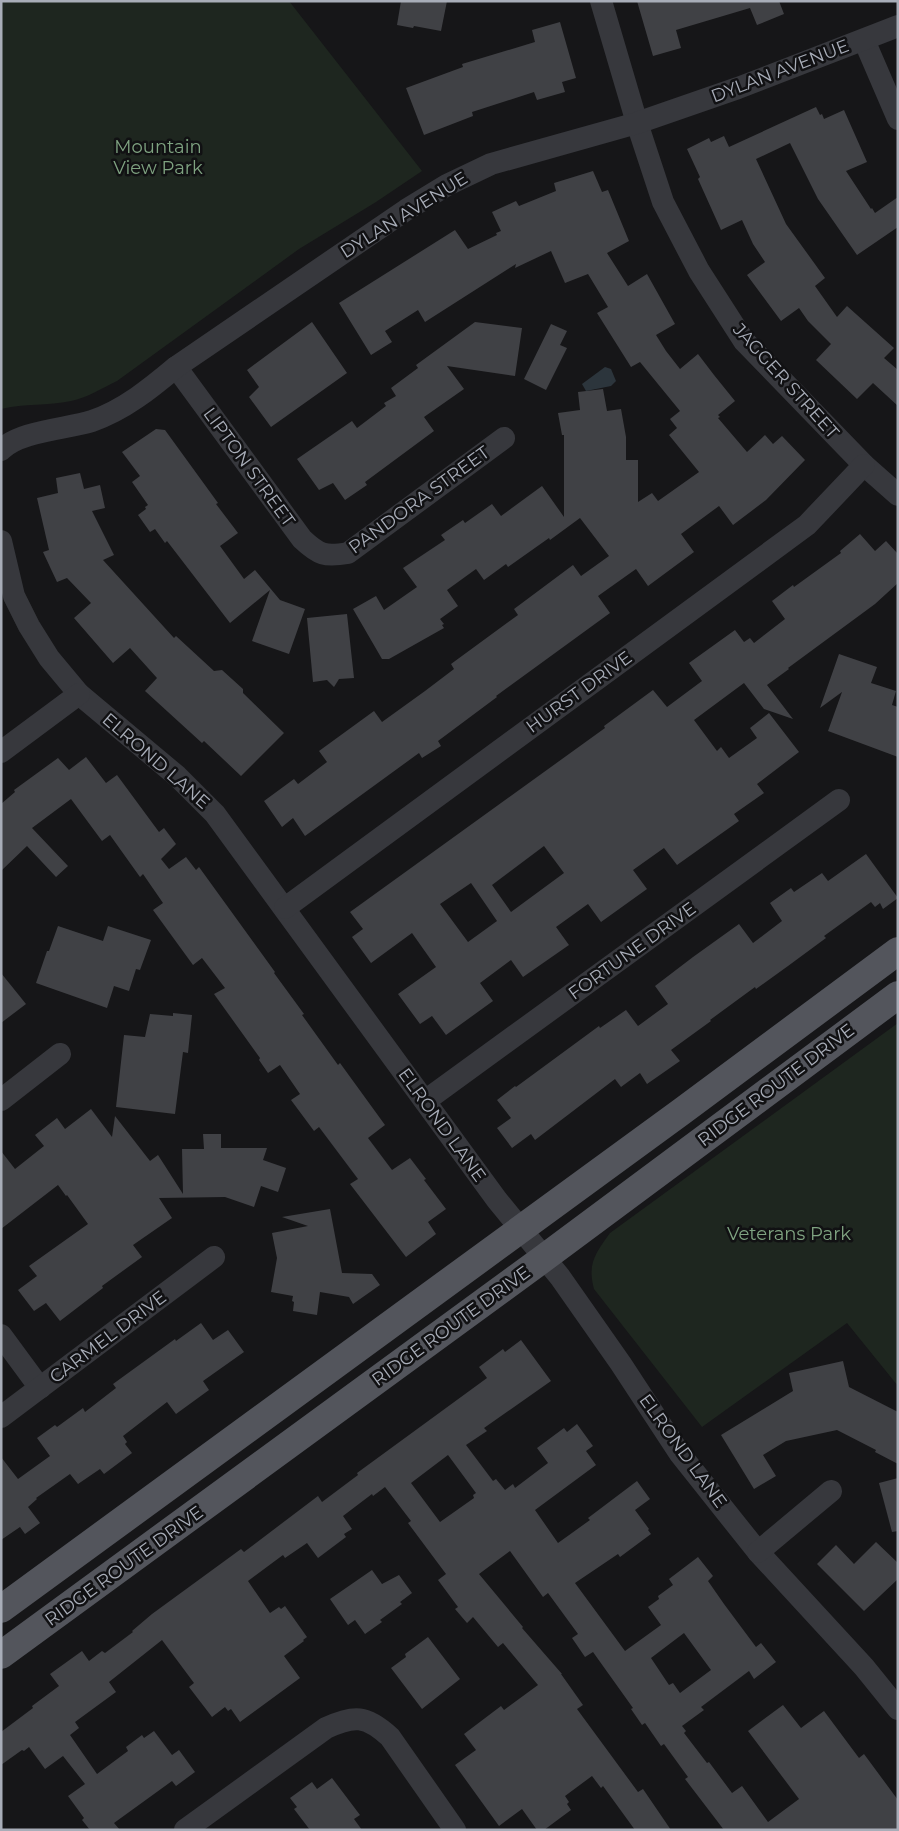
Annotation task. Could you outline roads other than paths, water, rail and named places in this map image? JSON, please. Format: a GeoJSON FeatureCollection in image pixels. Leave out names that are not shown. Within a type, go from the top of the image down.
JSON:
{"type":"FeatureCollection","features":[{"type":"Feature","properties":{"kind":"main road","name":"RIDGE ROUTE DRIVE"},"geometry":{"type":"LineString","coordinates":[[1,1609],[898,951]]}},
{"type":"Feature","properties":{"kind":"main road","name":"RIDGE ROUTE DRIVE"},"geometry":{"type":"LineString","coordinates":[[1,1655],[544,1258],[898,995]]}},
{"type":"Feature","properties":{"kind":"street","name":"JAGGER STREET"},"geometry":{"type":"LineString","coordinates":[[601,1],[636,123],[663,202],[699,271],[744,340],[864,465],[898,495]]}},
{"type":"Feature","properties":{"kind":"street","name":"DYLAN AVENUE"},"geometry":{"type":"LineString","coordinates":[[1,450],[17,439],[93,420],[114,411],[146,392],[176,367],[406,210],[447,185],[491,164],[636,123],[738,88],[898,26]]}},
{"type":"Feature","properties":{"kind":"street"},"geometry":{"type":"LineString","coordinates":[[864,40],[898,120]]}},
{"type":"Feature","properties":{"kind":"street","name":"LIPTON STREET"},"geometry":{"type":"LineString","coordinates":[[176,367],[302,539],[314,550],[331,556]]}},
{"type":"Feature","properties":{"kind":"street","name":"PANDORA STREET"},"geometry":{"type":"LineString","coordinates":[[331,556],[348,553],[504,438]]}},
{"type":"Feature","properties":{"kind":"street","name":"HURST DRIVE"},"geometry":{"type":"LineString","coordinates":[[285,908],[808,525],[864,465]]}},
{"type":"Feature","properties":{"kind":"street","name":"ELROND LANE"},"geometry":{"type":"LineString","coordinates":[[1,542],[14,596],[29,626],[49,658],[79,694],[177,776],[215,814],[497,1200],[560,1277],[621,1364],[680,1454],[758,1552],[864,1667],[898,1709]]}},
{"type":"Feature","properties":{"kind":"street"},"geometry":{"type":"LineString","coordinates":[[1,752],[79,694]]}},
{"type":"Feature","properties":{"kind":"street","name":"FORTUNE DRIVE"},"geometry":{"type":"LineString","coordinates":[[425,1101],[838,800]]}},
{"type":"Feature","properties":{"kind":"street"},"geometry":{"type":"LineString","coordinates":[[1,1100],[60,1054]]}},
{"type":"Feature","properties":{"kind":"street","name":"CARMEL DRIVE"},"geometry":{"type":"LineString","coordinates":[[1,1417],[214,1257]]}},
{"type":"Feature","properties":{"kind":"street"},"geometry":{"type":"LineString","coordinates":[[1,1335],[40,1388]]}},
{"type":"Feature","properties":{"kind":"street"},"geometry":{"type":"LineString","coordinates":[[758,1552],[831,1491]]}},
{"type":"Feature","properties":{"kind":"street"},"geometry":{"type":"LineString","coordinates":[[185,1830],[326,1728],[343,1720],[360,1719],[378,1725],[390,1737],[455,1830]]}},
{"type":"Feature","properties":{"kind":"park label","name":"Mountain View Park"},"geometry":{"type":"Point","coordinates":[158,157]}},
{"type":"Feature","properties":{"kind":"park label","name":"Veterans Park"},"geometry":{"type":"Point","coordinates":[789,1234]}}]}
